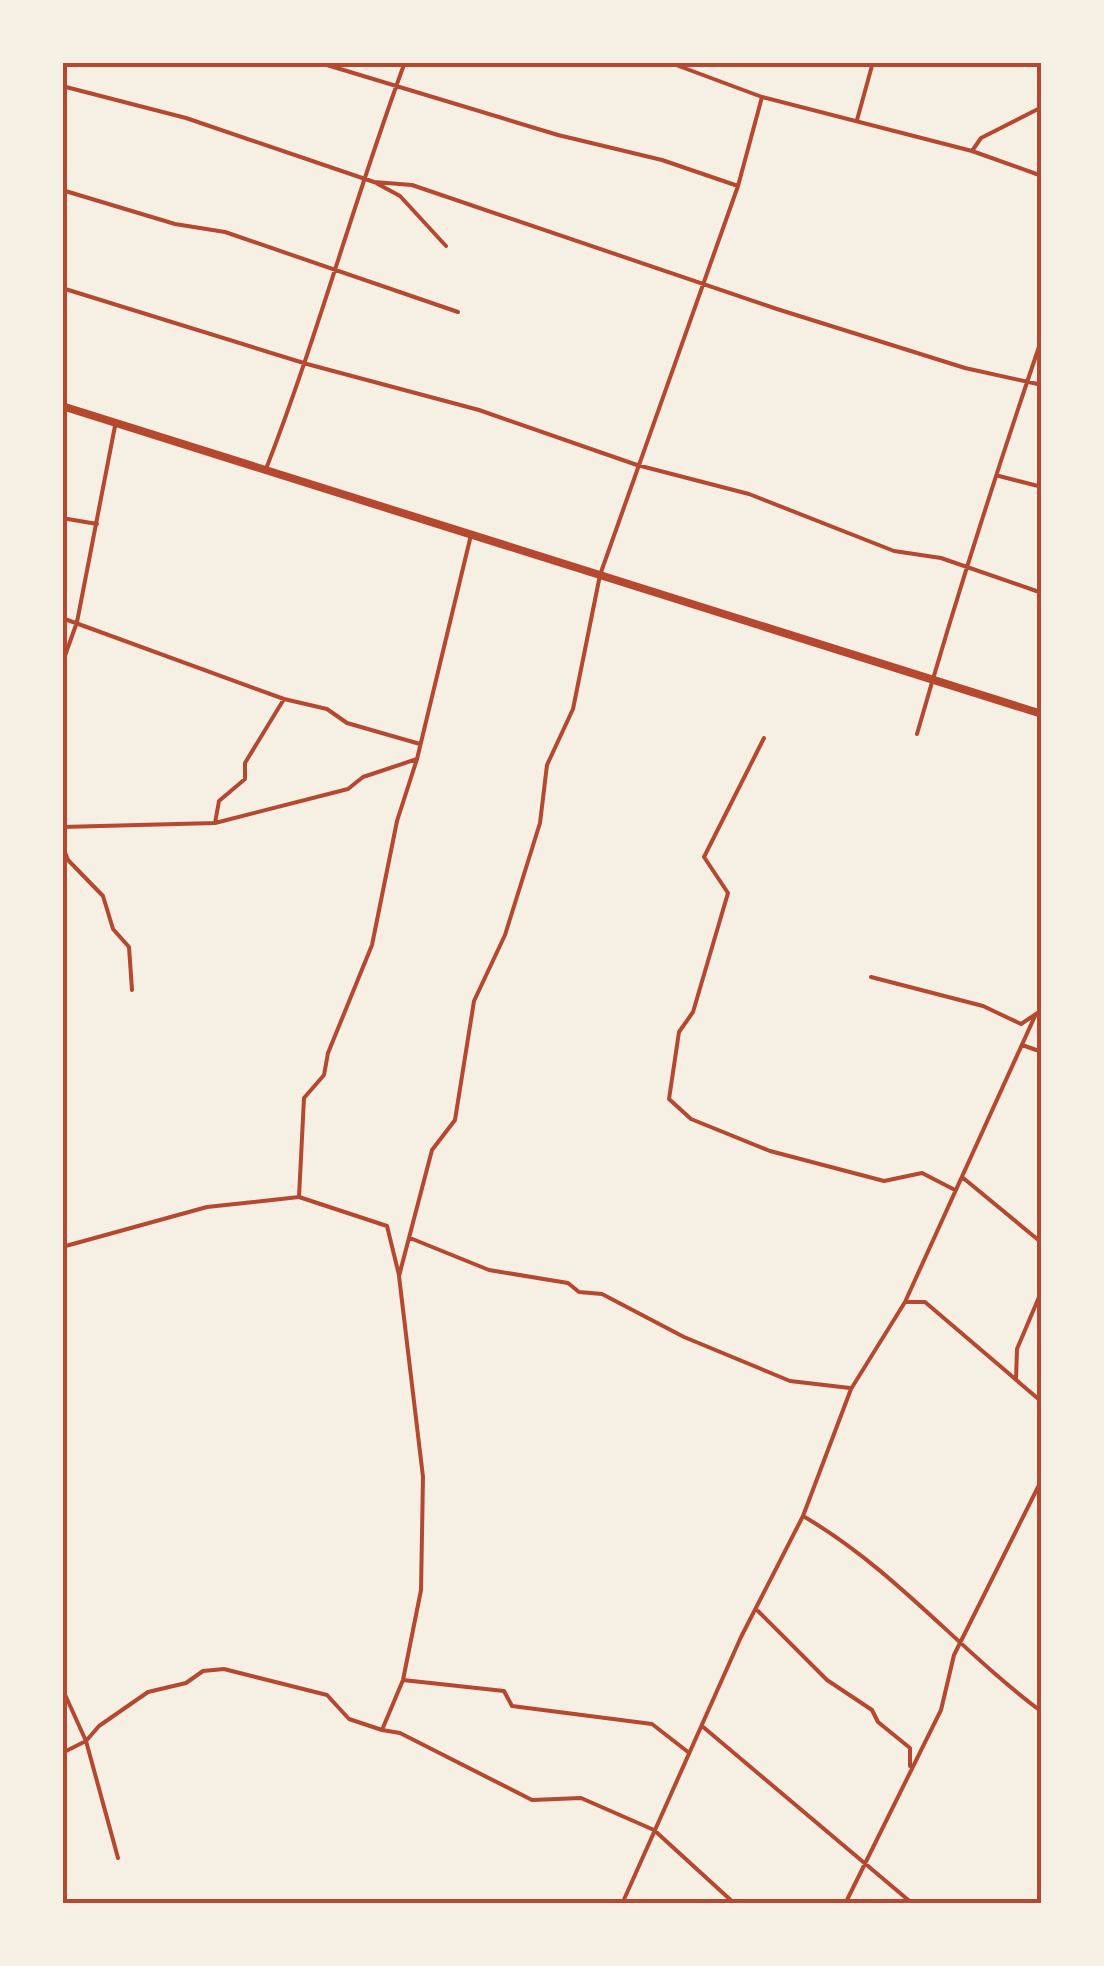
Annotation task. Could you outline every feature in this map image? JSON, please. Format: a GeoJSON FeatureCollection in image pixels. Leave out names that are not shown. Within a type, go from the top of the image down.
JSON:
{"type":"FeatureCollection","features":[{"type":"Feature","properties":{"kind":"highway"},"geometry":{"type":"LineString","coordinates":[[62,406],[1042,714]]}},
{"type":"Feature","properties":{"kind":"street"},"geometry":{"type":"LineString","coordinates":[[317,62],[395,88],[662,160],[738,186]]}},
{"type":"Feature","properties":{"kind":"street"},"geometry":{"type":"LineString","coordinates":[[266,470],[306,364],[405,62]]}},
{"type":"Feature","properties":{"kind":"street"},"geometry":{"type":"LineString","coordinates":[[668,62],[690,66],[762,97],[972,151],[1042,176]]}},
{"type":"Feature","properties":{"kind":"street"},"geometry":{"type":"LineString","coordinates":[[857,120],[874,62]]}},
{"type":"Feature","properties":{"kind":"street"},"geometry":{"type":"LineString","coordinates":[[62,86],[134,102],[338,166],[400,196],[446,246]]}},
{"type":"Feature","properties":{"kind":"street"},"geometry":{"type":"LineString","coordinates":[[399,1276],[432,1150],[455,1120],[474,1001],[505,935],[540,823],[547,765],[573,709],[600,575],[738,186],[762,97]]}},
{"type":"Feature","properties":{"kind":"street"},"geometry":{"type":"LineString","coordinates":[[972,151],[981,138],[1042,106]]}},
{"type":"Feature","properties":{"kind":"street"},"geometry":{"type":"LineString","coordinates":[[374,182],[412,185],[701,285],[954,365],[1042,385]]}},
{"type":"Feature","properties":{"kind":"street"},"geometry":{"type":"LineString","coordinates":[[62,190],[175,224],[225,232],[458,312]]}},
{"type":"Feature","properties":{"kind":"street"},"geometry":{"type":"LineString","coordinates":[[62,288],[306,364],[479,410],[637,465],[750,494],[894,551],[964,566],[1042,593]]}},
{"type":"Feature","properties":{"kind":"street"},"geometry":{"type":"LineString","coordinates":[[916,734],[964,566],[999,476],[1042,338]]}},
{"type":"Feature","properties":{"kind":"street"},"geometry":{"type":"LineString","coordinates":[[62,664],[76,622],[116,422]]}},
{"type":"Feature","properties":{"kind":"street"},"geometry":{"type":"LineString","coordinates":[[999,476],[1042,488]]}},
{"type":"Feature","properties":{"kind":"street"},"geometry":{"type":"LineString","coordinates":[[62,518],[97,524]]}},
{"type":"Feature","properties":{"kind":"street"},"geometry":{"type":"LineString","coordinates":[[299,1197],[304,1098],[324,1075],[328,1053],[372,944],[397,821],[421,744],[471,535]]}},
{"type":"Feature","properties":{"kind":"street"},"geometry":{"type":"LineString","coordinates":[[62,618],[284,699],[326,709],[347,724],[421,744]]}},
{"type":"Feature","properties":{"kind":"street"},"geometry":{"type":"LineString","coordinates":[[215,823],[219,801],[245,779],[245,763],[284,699]]}},
{"type":"Feature","properties":{"kind":"street"},"geometry":{"type":"LineString","coordinates":[[764,738],[704,857],[728,893],[693,1012],[679,1032],[670,1099],[691,1119],[770,1151],[884,1181],[922,1174],[956,1190]]}},
{"type":"Feature","properties":{"kind":"street"},"geometry":{"type":"LineString","coordinates":[[62,828],[215,823],[348,788],[363,777],[417,759]]}},
{"type":"Feature","properties":{"kind":"street"},"geometry":{"type":"LineString","coordinates":[[62,845],[68,860],[104,896],[114,930],[129,947],[132,990]]}},
{"type":"Feature","properties":{"kind":"street"},"geometry":{"type":"LineString","coordinates":[[872,977],[984,1006],[1021,1024],[1042,1010]]}},
{"type":"Feature","properties":{"kind":"street"},"geometry":{"type":"LineString","coordinates":[[622,1904],[741,1637],[758,1611],[803,1516],[851,1388],[906,1302],[1035,1016]]}},
{"type":"Feature","properties":{"kind":"street"},"geometry":{"type":"LineString","coordinates":[[1022,1044],[1042,1052]]}},
{"type":"Feature","properties":{"kind":"street"},"geometry":{"type":"LineString","coordinates":[[962,1176],[1042,1243]]}},
{"type":"Feature","properties":{"kind":"street"},"geometry":{"type":"LineString","coordinates":[[62,1248],[207,1207],[299,1197],[387,1226],[399,1276],[423,1477],[421,1590],[403,1680],[382,1730]]}},
{"type":"Feature","properties":{"kind":"street"},"geometry":{"type":"LineString","coordinates":[[410,1238],[489,1270],[568,1283],[578,1292],[602,1294],[684,1337],[790,1381],[851,1388]]}},
{"type":"Feature","properties":{"kind":"street"},"geometry":{"type":"LineString","coordinates":[[1016,1380],[1016,1348],[1042,1290]]}},
{"type":"Feature","properties":{"kind":"street"},"geometry":{"type":"LineString","coordinates":[[906,1302],[925,1302],[1042,1402]]}},
{"type":"Feature","properties":{"kind":"street"},"geometry":{"type":"LineString","coordinates":[[844,1904],[941,1710],[947,1673],[1042,1479]]}},
{"type":"Feature","properties":{"kind":"street"},"geometry":{"type":"LineString","coordinates":[[803,1516],[872,1561],[942,1627],[964,1642],[996,1678],[1042,1712]]}},
{"type":"Feature","properties":{"kind":"street"},"geometry":{"type":"LineString","coordinates":[[758,1611],[827,1680],[872,1710],[878,1722],[910,1748],[910,1768]]}},
{"type":"Feature","properties":{"kind":"street"},"geometry":{"type":"LineString","coordinates":[[62,1752],[86,1741],[99,1726],[148,1692],[186,1683],[203,1671],[224,1669],[327,1695],[349,1719],[400,1734],[532,1800],[582,1798],[654,1830],[735,1904]]}},
{"type":"Feature","properties":{"kind":"street"},"geometry":{"type":"LineString","coordinates":[[403,1680],[504,1692],[512,1706],[652,1724],[688,1752]]}},
{"type":"Feature","properties":{"kind":"street"},"geometry":{"type":"LineString","coordinates":[[62,1688],[86,1741],[118,1858]]}},
{"type":"Feature","properties":{"kind":"street"},"geometry":{"type":"LineString","coordinates":[[701,1725],[913,1904]]}}]}
